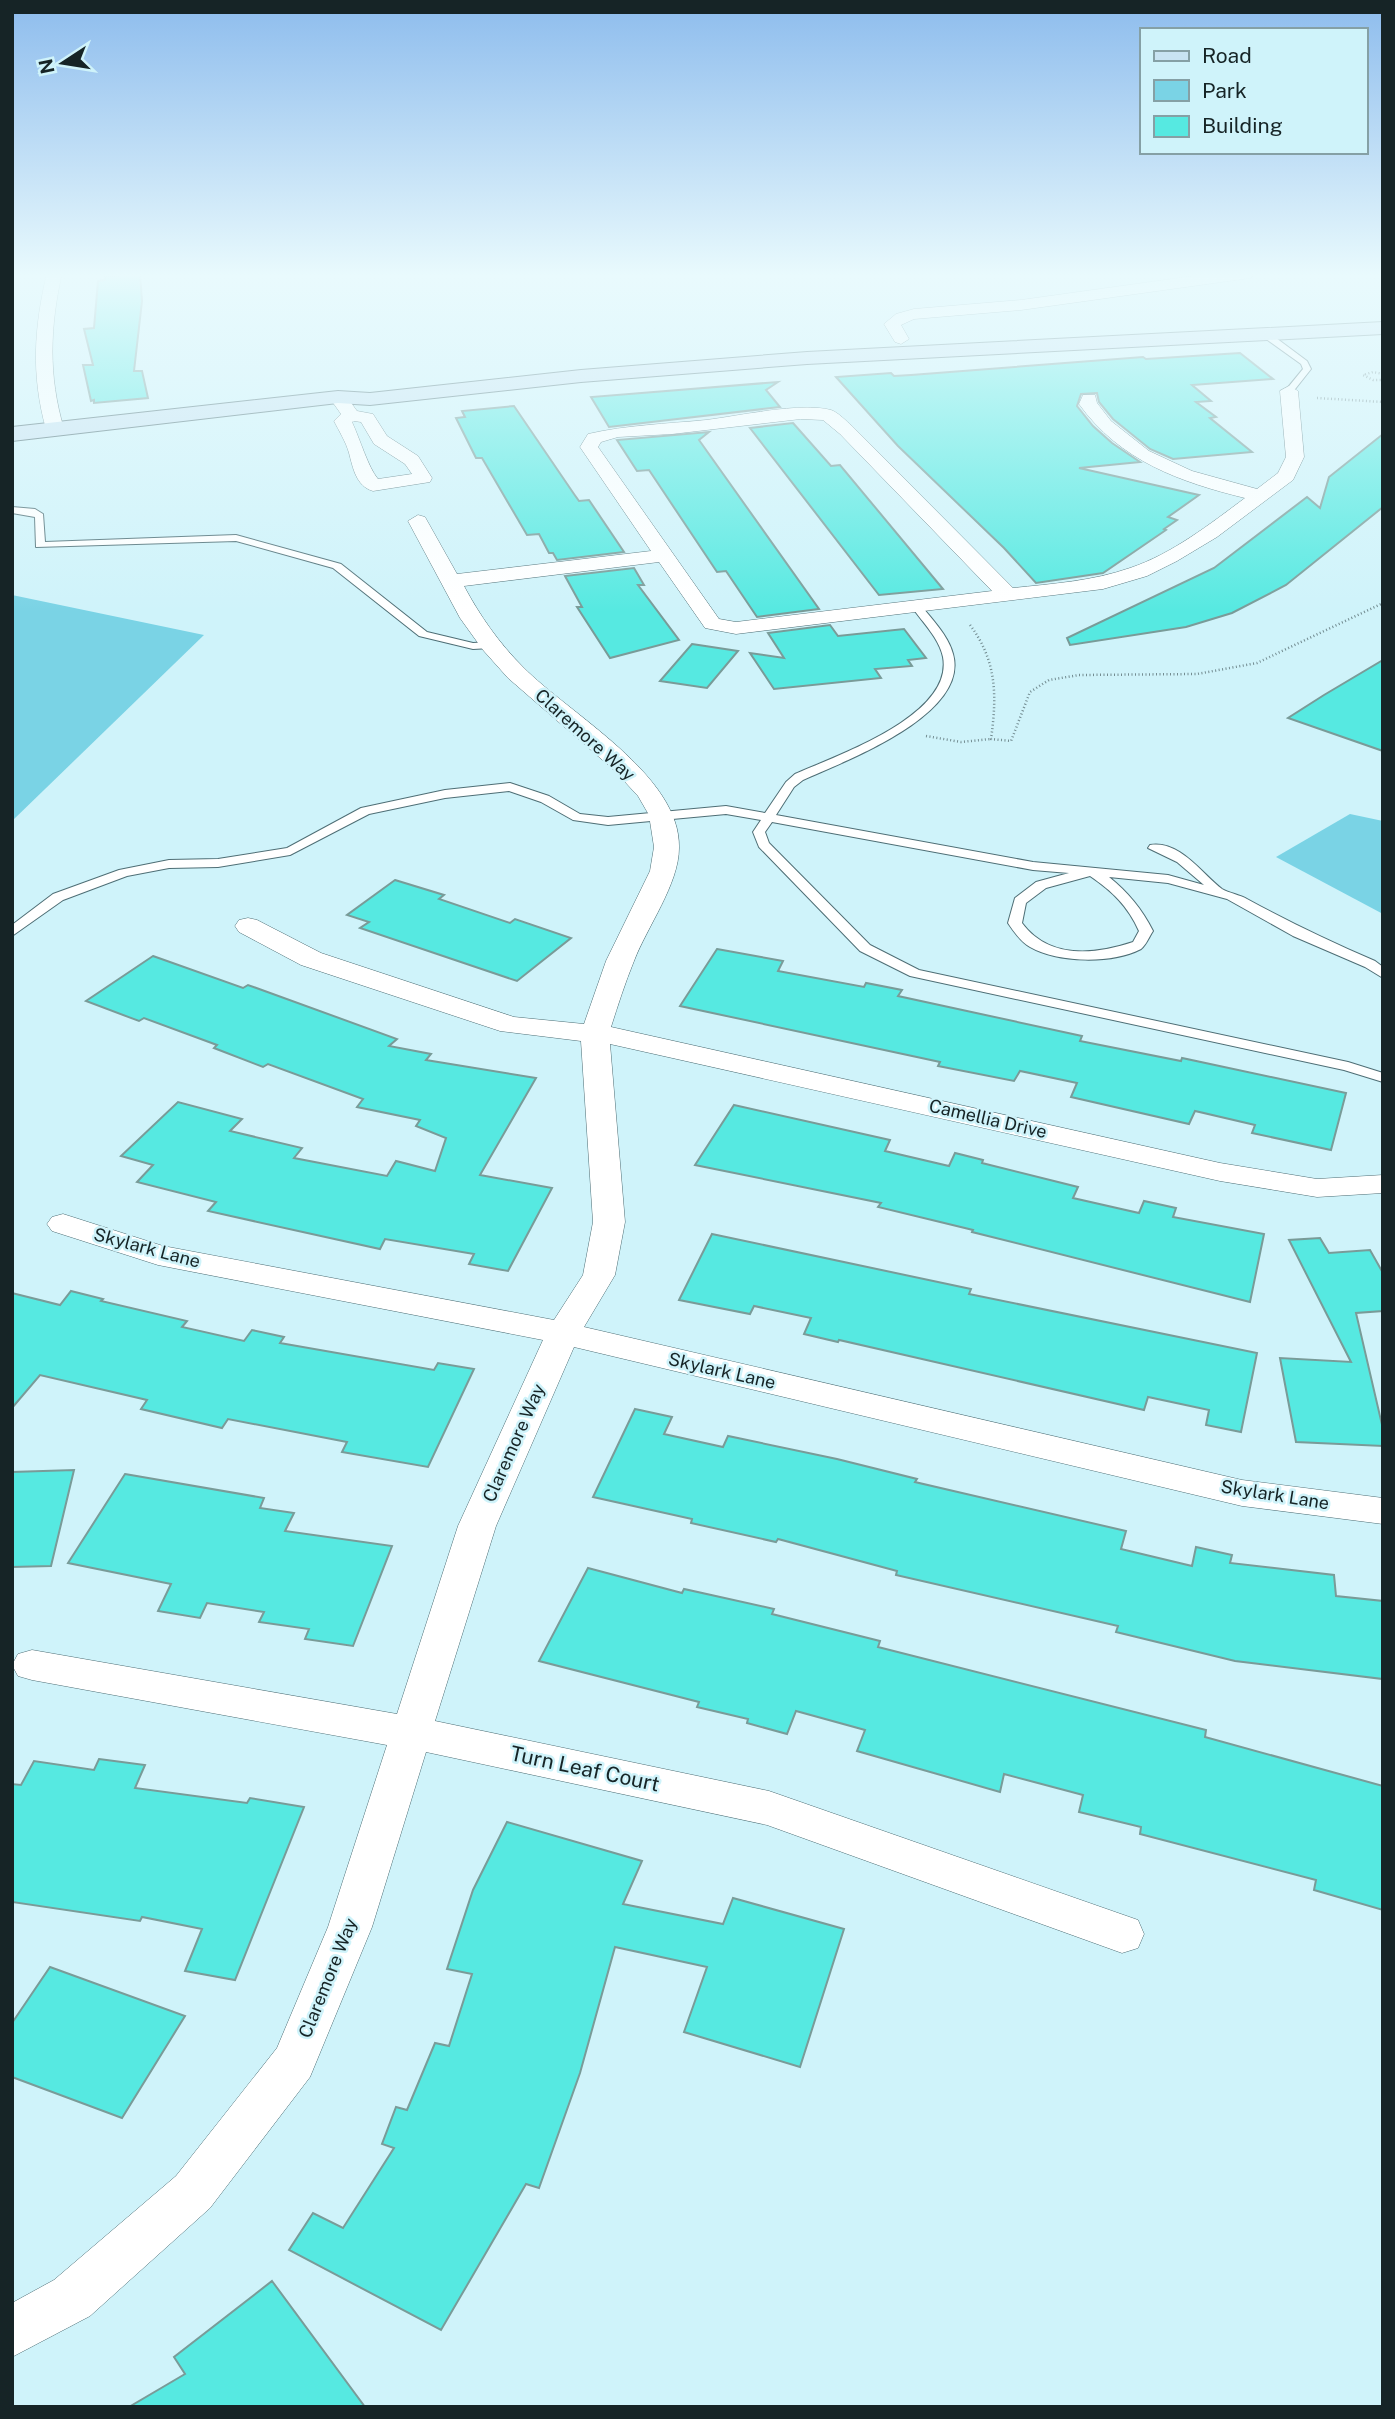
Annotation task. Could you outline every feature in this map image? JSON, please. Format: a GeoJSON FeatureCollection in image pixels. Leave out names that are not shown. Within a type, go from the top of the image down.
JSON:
{"type":"FeatureCollection","features":[{"type":"Feature","properties":{"kind":"main road"},"geometry":{"type":"LineString","coordinates":[[338,397],[363,389],[389,386]]}},
{"type":"Feature","properties":{"kind":"main road"},"geometry":{"type":"LineString","coordinates":[[12,434],[338,397],[370,398],[486,386]]}},
{"type":"Feature","properties":{"kind":"street"},"geometry":{"type":"LineString","coordinates":[[44,386],[55,429]]}},
{"type":"Feature","properties":{"kind":"street"},"geometry":{"type":"LineString","coordinates":[[1008,595],[855,439],[828,415],[801,414],[672,429],[618,432],[594,438],[589,447],[712,624],[736,628],[951,603],[1104,583],[1140,572],[1210,533],[1286,476],[1295,457],[1289,391]]}},
{"type":"Feature","properties":{"kind":"street"},"geometry":{"type":"LineString","coordinates":[[338,397],[351,415],[367,418],[380,440],[407,454],[418,466],[426,498],[407,512]]}},
{"type":"Feature","properties":{"kind":"street"},"geometry":{"type":"LineString","coordinates":[[1089,399],[1088,404],[1099,419],[1144,457],[1199,481],[1258,495]]}},
{"type":"Feature","properties":{"kind":"street"},"geometry":{"type":"LineString","coordinates":[[351,415],[343,421],[354,443],[383,459],[382,467],[370,482]]}},
{"type":"Feature","properties":{"kind":"street"},"geometry":{"type":"LineString","coordinates":[[370,482],[423,478]]}},
{"type":"Feature","properties":{"kind":"street","name":"Claremore Way"},"geometry":{"type":"LineString","coordinates":[[12,2331],[72,2298],[193,2192],[295,2062],[351,1927],[477,1526],[563,1333],[599,1275],[609,1222],[595,1032],[620,961],[663,871],[667,846],[661,815],[648,793],[622,765],[516,673],[491,645],[407,512],[370,482]]}},
{"type":"Feature","properties":{"kind":"street"},"geometry":{"type":"LineString","coordinates":[[451,581],[666,555]]}},
{"type":"Feature","properties":{"kind":"street","name":"Camellia Drive"},"geometry":{"type":"LineString","coordinates":[[248,926],[312,959],[510,1025],[627,1037],[1220,1172],[1317,1188],[1383,1184]]}},
{"type":"Feature","properties":{"kind":"street","name":"Skylark Lane"},"geometry":{"type":"LineString","coordinates":[[62,1224],[158,1255],[563,1333],[1242,1493],[1383,1511]]}},
{"type":"Feature","properties":{"kind":"street","name":"Turn Leaf Court"},"geometry":{"type":"LineString","coordinates":[[32,1665],[412,1733],[769,1808],[1122,1934]]}},
{"type":"Feature","properties":{"kind":"lane"},"geometry":{"type":"LineString","coordinates":[[1289,391],[1293,386]]}},
{"type":"Feature","properties":{"kind":"lane"},"geometry":{"type":"LineString","coordinates":[[12,510],[35,512],[40,516],[40,545],[236,538],[337,566],[423,635],[473,646],[491,645]]}},
{"type":"Feature","properties":{"kind":"lane"},"geometry":{"type":"LineString","coordinates":[[917,607],[938,634],[949,659],[946,682],[928,708],[896,731],[799,777],[766,818],[760,832],[764,844],[864,948],[915,973],[1348,1066],[1383,1078]]}},
{"type":"Feature","properties":{"kind":"lane"},"geometry":{"type":"LineString","coordinates":[[12,932],[58,897],[124,873],[169,864],[218,863],[290,851],[365,811],[444,794],[510,787],[545,799],[577,817],[608,821],[726,810],[1033,866],[1168,879],[1232,896],[1298,933],[1338,948],[1383,974]]}},
{"type":"Feature","properties":{"kind":"lane"},"geometry":{"type":"LineString","coordinates":[[1154,848],[1184,862],[1218,892]]}},
{"type":"Feature","properties":{"kind":"lane"},"geometry":{"type":"LineString","coordinates":[[1092,872],[1121,892],[1137,909],[1146,931],[1138,945],[1107,956],[1071,957],[1032,943],[1015,923],[1020,901],[1041,885],[1092,872]]}},
{"type":"Feature","properties":{"kind":"path"},"geometry":{"type":"LineString","coordinates":[[1289,391],[1324,400],[1383,402]]}},
{"type":"Feature","properties":{"kind":"path"},"geometry":{"type":"LineString","coordinates":[[951,603],[985,645],[994,672],[996,699],[991,739]]}},
{"type":"Feature","properties":{"kind":"path"},"geometry":{"type":"LineString","coordinates":[[896,731],[961,743],[991,739],[1011,741],[1030,692],[1049,680],[1079,675],[1197,674],[1257,663],[1290,650],[1383,603]]}},
{"type":"Feature","properties":{"kind":"green space"},"geometry":{"type":"Polygon","coordinates":[[[12,595],[204,635],[12,821],[12,595]]]}},
{"type":"Feature","properties":{"kind":"green space"},"geometry":{"type":"Polygon","coordinates":[[[1350,814],[1383,821],[1383,914],[1276,857],[1350,814]]]}},
{"type":"Feature","properties":{"kind":"building"},"geometry":{"type":"Polygon","coordinates":[[[88,386],[145,386],[148,398],[94,403],[94,400],[91,401],[88,386]]]}},
{"type":"Feature","properties":{"kind":"building"},"geometry":{"type":"Polygon","coordinates":[[[730,386],[772,386],[766,390],[780,407],[609,427],[591,397],[730,386]]]}},
{"type":"Feature","properties":{"kind":"building"},"geometry":{"type":"Polygon","coordinates":[[[844,386],[1193,386],[1211,401],[1196,402],[1216,417],[1210,418],[1252,452],[1173,459],[1150,449],[1113,419],[1099,402],[1097,393],[1081,394],[1077,406],[1093,426],[1140,462],[1079,468],[1199,495],[1168,517],[1177,520],[1164,529],[1166,530],[1103,573],[1036,583],[1004,548],[898,446],[844,386]]]}},
{"type":"Feature","properties":{"kind":"building"},"geometry":{"type":"Polygon","coordinates":[[[514,406],[579,501],[589,500],[624,552],[557,560],[553,553],[549,553],[539,534],[527,535],[482,458],[476,458],[456,418],[465,417],[462,411],[514,406]]]}},
{"type":"Feature","properties":{"kind":"building"},"geometry":{"type":"Polygon","coordinates":[[[793,423],[831,466],[840,465],[943,589],[879,595],[750,428],[793,423]]]}},
{"type":"Feature","properties":{"kind":"building"},"geometry":{"type":"Polygon","coordinates":[[[709,432],[699,440],[819,609],[757,617],[726,571],[717,572],[649,470],[637,471],[617,440],[709,432]]]}},
{"type":"Feature","properties":{"kind":"building"},"geometry":{"type":"Polygon","coordinates":[[[1383,434],[1383,507],[1286,585],[1232,613],[1186,627],[1070,645],[1067,638],[1214,568],[1307,497],[1320,508],[1329,477],[1383,434]]]}},
{"type":"Feature","properties":{"kind":"building"},"geometry":{"type":"Polygon","coordinates":[[[634,568],[644,585],[638,585],[679,640],[610,658],[577,607],[582,607],[565,576],[634,568]]]}},
{"type":"Feature","properties":{"kind":"building"},"geometry":{"type":"Polygon","coordinates":[[[830,625],[838,636],[904,629],[926,658],[908,660],[912,666],[875,669],[881,678],[774,689],[750,653],[784,658],[768,633],[830,625]]]}},
{"type":"Feature","properties":{"kind":"building"},"geometry":{"type":"Polygon","coordinates":[[[692,644],[738,651],[707,688],[660,681],[692,644]]]}},
{"type":"Feature","properties":{"kind":"building"},"geometry":{"type":"Polygon","coordinates":[[[1383,660],[1383,751],[1288,718],[1324,695],[1383,660]]]}},
{"type":"Feature","properties":{"kind":"building"},"geometry":{"type":"Polygon","coordinates":[[[395,880],[444,895],[439,899],[510,923],[515,919],[571,938],[517,981],[360,928],[369,922],[347,915],[395,880]]]}},
{"type":"Feature","properties":{"kind":"building"},"geometry":{"type":"Polygon","coordinates":[[[717,949],[783,961],[778,971],[864,987],[866,983],[902,990],[898,996],[1082,1036],[1080,1041],[1181,1061],[1182,1058],[1346,1093],[1331,1150],[1252,1133],[1255,1125],[1195,1111],[1189,1124],[1071,1097],[1077,1083],[1020,1071],[1014,1081],[938,1066],[940,1062],[680,1006],[717,949]]]}},
{"type":"Feature","properties":{"kind":"building"},"geometry":{"type":"Polygon","coordinates":[[[153,956],[243,988],[248,985],[397,1039],[389,1046],[431,1054],[426,1060],[536,1078],[480,1175],[552,1188],[508,1271],[469,1264],[474,1254],[385,1239],[380,1249],[208,1211],[216,1202],[137,1182],[153,1165],[121,1156],[178,1102],[242,1119],[230,1131],[302,1148],[294,1158],[387,1176],[396,1161],[435,1171],[446,1138],[416,1126],[420,1120],[357,1107],[363,1099],[268,1064],[263,1067],[214,1048],[217,1045],[144,1018],[139,1021],[86,1001],[153,956]]]}},
{"type":"Feature","properties":{"kind":"building"},"geometry":{"type":"Polygon","coordinates":[[[734,1105],[890,1140],[885,1151],[949,1166],[955,1153],[983,1160],[982,1163],[1078,1187],[1073,1198],[1139,1213],[1144,1201],[1176,1208],[1173,1217],[1264,1234],[1250,1302],[878,1207],[881,1203],[695,1165],[734,1105]]]}},
{"type":"Feature","properties":{"kind":"building"},"geometry":{"type":"Polygon","coordinates":[[[712,1234],[971,1289],[969,1294],[1257,1353],[1241,1432],[1206,1425],[1209,1410],[1148,1397],[1144,1410],[804,1334],[811,1318],[754,1306],[750,1314],[679,1300],[712,1234]]]}},
{"type":"Feature","properties":{"kind":"building"},"geometry":{"type":"Polygon","coordinates":[[[1320,1238],[1329,1253],[1370,1250],[1383,1273],[1383,1311],[1356,1313],[1383,1429],[1383,1446],[1296,1442],[1280,1358],[1351,1362],[1289,1240],[1320,1238]]]}},
{"type":"Feature","properties":{"kind":"building"},"geometry":{"type":"Polygon","coordinates":[[[71,1291],[103,1299],[101,1301],[187,1321],[182,1327],[244,1341],[252,1330],[284,1337],[280,1343],[434,1370],[438,1363],[474,1369],[428,1467],[342,1452],[347,1442],[228,1419],[222,1428],[141,1409],[147,1400],[40,1375],[12,1408],[12,1293],[60,1305],[71,1291]]]}},
{"type":"Feature","properties":{"kind":"building"},"geometry":{"type":"Polygon","coordinates":[[[635,1409],[672,1417],[664,1434],[723,1447],[728,1436],[837,1459],[917,1479],[915,1482],[1126,1531],[1121,1549],[1192,1566],[1196,1547],[1232,1555],[1230,1563],[1334,1575],[1336,1596],[1383,1601],[1383,1679],[1235,1661],[1116,1632],[1118,1626],[896,1575],[897,1571],[778,1539],[776,1542],[691,1523],[692,1519],[593,1497],[635,1409]]]}},
{"type":"Feature","properties":{"kind":"building"},"geometry":{"type":"Polygon","coordinates":[[[74,1470],[51,1566],[12,1567],[12,1472],[74,1470]]]}},
{"type":"Feature","properties":{"kind":"building"},"geometry":{"type":"Polygon","coordinates":[[[125,1474],[264,1498],[260,1508],[294,1513],[285,1531],[392,1546],[353,1646],[305,1639],[309,1629],[259,1622],[264,1612],[207,1603],[200,1618],[158,1611],[171,1584],[68,1563],[125,1474]]]}},
{"type":"Feature","properties":{"kind":"building"},"geometry":{"type":"Polygon","coordinates":[[[588,1568],[682,1593],[684,1589],[774,1609],[772,1614],[880,1641],[878,1647],[1206,1730],[1205,1737],[1383,1786],[1383,1910],[1314,1890],[1316,1880],[1140,1834],[1141,1827],[1079,1812],[1083,1795],[1004,1774],[1000,1792],[857,1751],[865,1730],[796,1711],[787,1734],[747,1723],[748,1719],[697,1707],[699,1702],[539,1661],[588,1568]]]}},
{"type":"Feature","properties":{"kind":"building"},"geometry":{"type":"Polygon","coordinates":[[[99,1759],[145,1765],[135,1788],[247,1803],[250,1798],[304,1807],[235,1980],[185,1971],[202,1929],[142,1917],[140,1921],[12,1902],[12,1784],[21,1785],[34,1761],[94,1770],[99,1759]]]}},
{"type":"Feature","properties":{"kind":"building"},"geometry":{"type":"Polygon","coordinates":[[[507,1822],[642,1861],[623,1904],[723,1924],[733,1898],[844,1929],[800,2067],[684,2032],[707,1967],[615,1947],[580,2073],[539,2188],[526,2184],[441,2330],[289,2250],[313,2213],[343,2228],[394,2148],[382,2144],[396,2107],[407,2110],[435,2043],[449,2046],[472,1974],[447,1969],[473,1890],[507,1822]]]}},
{"type":"Feature","properties":{"kind":"building"},"geometry":{"type":"Polygon","coordinates":[[[50,1967],[185,2016],[122,2118],[12,2077],[12,2023],[50,1967]]]}},
{"type":"Feature","properties":{"kind":"building"},"geometry":{"type":"Polygon","coordinates":[[[272,2281],[365,2407],[129,2407],[185,2374],[174,2357],[272,2281]]]}}]}
